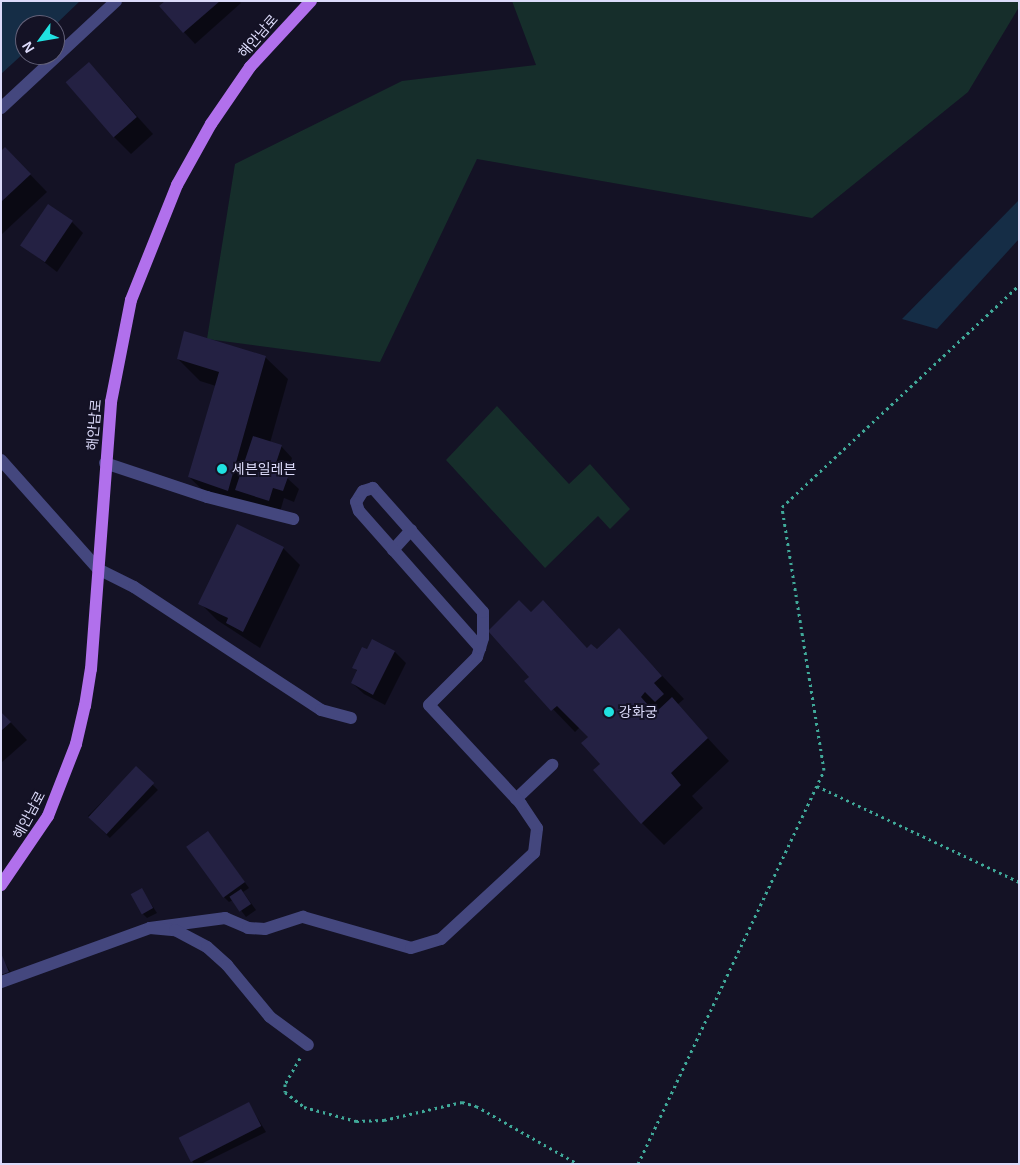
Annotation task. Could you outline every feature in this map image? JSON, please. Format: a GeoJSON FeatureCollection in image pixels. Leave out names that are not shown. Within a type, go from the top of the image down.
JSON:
{"type":"FeatureCollection","features":[{"type":"Feature","properties":{"kind":"main road","name":"해안남로"},"geometry":{"type":"LineString","coordinates":[[1,885],[48,816],[76,744],[92,669],[105,463],[112,392],[131,300],[176,185],[211,124],[250,67],[311,1]]}},
{"type":"Feature","properties":{"kind":"lane"},"geometry":{"type":"LineString","coordinates":[[1,108],[116,1]]}},
{"type":"Feature","properties":{"kind":"lane"},"geometry":{"type":"LineString","coordinates":[[1,460],[98,568],[134,587],[321,710],[351,718]]}},
{"type":"Feature","properties":{"kind":"lane"},"geometry":{"type":"LineString","coordinates":[[105,463],[207,497],[293,519]]}},
{"type":"Feature","properties":{"kind":"lane"},"geometry":{"type":"LineString","coordinates":[[1,982],[150,928],[225,918],[248,928],[266,929],[303,917],[336,924],[398,945],[422,948],[441,939],[534,853],[537,828],[516,799],[429,705],[477,657],[480,648],[485,619],[478,602],[373,488],[363,491],[356,502],[359,511],[480,648]]}},
{"type":"Feature","properties":{"kind":"lane"},"geometry":{"type":"LineString","coordinates":[[392,550],[412,530]]}},
{"type":"Feature","properties":{"kind":"lane"},"geometry":{"type":"LineString","coordinates":[[516,799],[552,765]]}},
{"type":"Feature","properties":{"kind":"lane"},"geometry":{"type":"LineString","coordinates":[[150,928],[176,930],[207,947],[227,965],[270,1017],[308,1045]]}},
{"type":"Feature","properties":{"kind":"path"},"geometry":{"type":"LineString","coordinates":[[638,1164],[824,770],[782,507],[1019,285]]}},
{"type":"Feature","properties":{"kind":"path"},"geometry":{"type":"LineString","coordinates":[[817,786],[1019,882]]}},
{"type":"Feature","properties":{"kind":"path"},"geometry":{"type":"LineString","coordinates":[[308,1045],[285,1084],[285,1092],[291,1100],[304,1107],[356,1121],[384,1120],[462,1102],[476,1106],[578,1164]]}},
{"type":"Feature","properties":{"kind":"green space"},"geometry":{"type":"Polygon","coordinates":[[[512,1],[1019,1],[1019,7],[968,92],[812,218],[477,159],[380,362],[207,339],[235,164],[402,81],[536,65],[512,1]]]}},
{"type":"Feature","properties":{"kind":"green space"},"geometry":{"type":"Polygon","coordinates":[[[497,406],[569,484],[590,464],[630,509],[610,529],[598,516],[545,568],[446,460],[497,406]]]}},
{"type":"Feature","properties":{"kind":"water"},"geometry":{"type":"Polygon","coordinates":[[[1,1],[80,1],[65,15],[15,15],[15,61],[1,74],[1,1]]]}},
{"type":"Feature","properties":{"kind":"water"},"geometry":{"type":"Polygon","coordinates":[[[1019,200],[1019,239],[937,329],[902,319],[1019,200]]]}},
{"type":"Feature","properties":{"kind":"building"},"geometry":{"type":"Polygon","coordinates":[[[165,1],[220,1],[183,33],[159,6],[165,1]]]}},
{"type":"Feature","properties":{"kind":"building"},"geometry":{"type":"Polygon","coordinates":[[[89,62],[137,117],[113,137],[66,82],[89,62]]]}},
{"type":"Feature","properties":{"kind":"building"},"geometry":{"type":"Polygon","coordinates":[[[5,147],[31,174],[1,202],[1,151],[5,147]]]}},
{"type":"Feature","properties":{"kind":"building"},"geometry":{"type":"Polygon","coordinates":[[[48,204],[73,221],[45,262],[20,245],[48,204]]]}},
{"type":"Feature","properties":{"kind":"building"},"geometry":{"type":"Polygon","coordinates":[[[184,331],[266,356],[228,491],[188,477],[219,372],[177,359],[184,331]]]}},
{"type":"Feature","properties":{"kind":"building"},"geometry":{"type":"Polygon","coordinates":[[[253,436],[282,445],[273,472],[288,477],[283,491],[273,488],[269,501],[235,490],[253,436]]]}},
{"type":"Feature","properties":{"kind":"building"},"geometry":{"type":"Polygon","coordinates":[[[237,524],[284,547],[243,632],[226,623],[228,618],[198,604],[237,524]]]}},
{"type":"Feature","properties":{"kind":"building","name":"강화궁"},"geometry":{"type":"Polygon","coordinates":[[[519,600],[531,612],[543,600],[587,648],[591,644],[597,649],[619,628],[662,676],[654,683],[664,694],[655,702],[645,692],[641,697],[655,713],[672,697],[708,738],[671,773],[681,785],[641,824],[593,770],[600,764],[581,743],[588,737],[557,706],[551,711],[524,681],[529,677],[488,631],[519,600]]]}},
{"type":"Feature","properties":{"kind":"building"},"geometry":{"type":"Polygon","coordinates":[[[372,639],[395,651],[373,695],[351,683],[357,670],[352,668],[362,647],[367,649],[372,639]]]}},
{"type":"Feature","properties":{"kind":"building"},"geometry":{"type":"Polygon","coordinates":[[[1,712],[11,722],[1,731],[1,712]]]}},
{"type":"Feature","properties":{"kind":"building"},"geometry":{"type":"Polygon","coordinates":[[[136,766],[154,783],[107,834],[88,817],[136,766]]]}},
{"type":"Feature","properties":{"kind":"building"},"geometry":{"type":"Polygon","coordinates":[[[208,831],[245,882],[223,898],[186,847],[208,831]]]}},
{"type":"Feature","properties":{"kind":"building"},"geometry":{"type":"Polygon","coordinates":[[[142,888],[153,908],[142,914],[131,894],[142,888]]]}},
{"type":"Feature","properties":{"kind":"building"},"geometry":{"type":"Polygon","coordinates":[[[241,889],[251,904],[239,912],[229,897],[241,889]]]}},
{"type":"Feature","properties":{"kind":"building"},"geometry":{"type":"Polygon","coordinates":[[[1,953],[9,972],[1,975],[1,953]]]}},
{"type":"Feature","properties":{"kind":"building"},"geometry":{"type":"Polygon","coordinates":[[[249,1102],[261,1126],[191,1162],[179,1138],[249,1102]]]}},
{"type":"Feature","properties":{"kind":"place","name":"세븐일레븐"},"geometry":{"type":"Point","coordinates":[222,469]}},
{"type":"Feature","properties":{"kind":"place","name":"강화궁"},"geometry":{"type":"Point","coordinates":[609,712]}}]}
